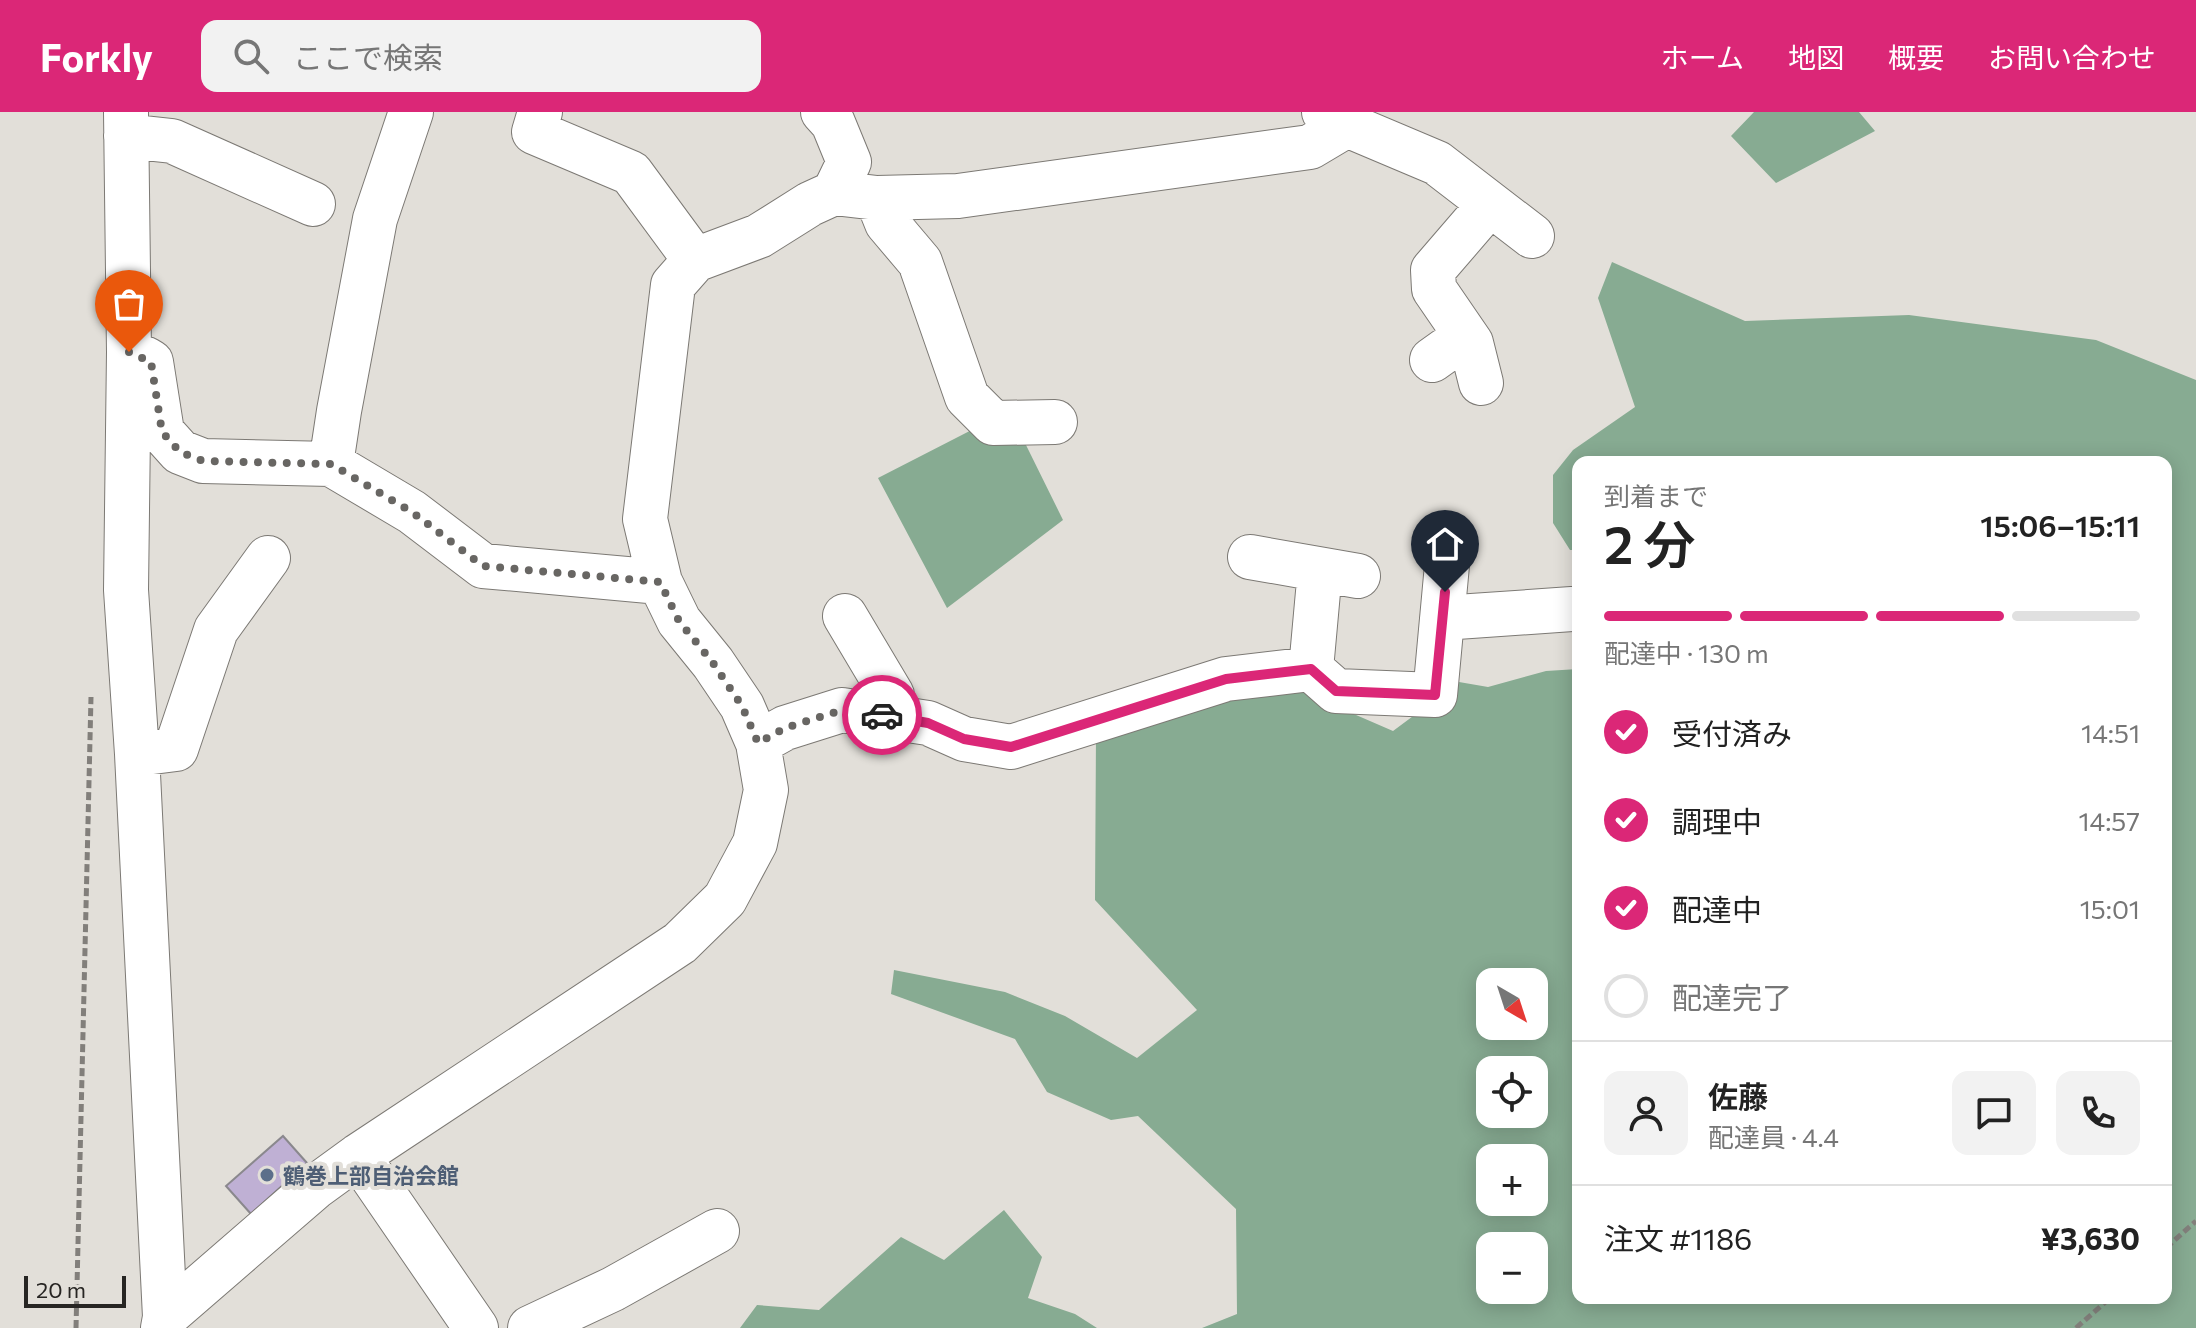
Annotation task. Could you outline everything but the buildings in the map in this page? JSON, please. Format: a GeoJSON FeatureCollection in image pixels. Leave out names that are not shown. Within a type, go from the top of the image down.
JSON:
{"type":"FeatureCollection","features":[{"type":"Feature","properties":{"kind":"street"},"geometry":{"type":"LineString","coordinates":[[331,464],[375,219],[411,112]]}},
{"type":"Feature","properties":{"kind":"street"},"geometry":{"type":"LineString","coordinates":[[540,112],[534,132],[631,173],[695,260]]}},
{"type":"Feature","properties":{"kind":"street"},"geometry":{"type":"LineString","coordinates":[[823,112],[833,123],[849,162],[856,195],[887,223],[920,262],[967,397],[993,423],[1055,422]]}},
{"type":"Feature","properties":{"kind":"street"},"geometry":{"type":"LineString","coordinates":[[164,1322],[314,1188],[680,943],[725,899],[755,843],[766,790],[758,743],[742,706],[679,621],[660,582],[645,519],[673,285],[695,260],[759,236],[810,204],[856,195],[958,196],[1310,147],[1336,118],[1437,163],[1532,236]]}},
{"type":"Feature","properties":{"kind":"street"},"geometry":{"type":"LineString","coordinates":[[164,1322],[137,754],[126,590],[129,352],[126,124],[172,141],[313,204]]}},
{"type":"Feature","properties":{"kind":"street"},"geometry":{"type":"LineString","coordinates":[[1432,360],[1446,350],[1476,363],[1434,289],[1433,270],[1489,205]]}},
{"type":"Feature","properties":{"kind":"street"},"geometry":{"type":"LineString","coordinates":[[129,352],[151,362],[162,432],[180,452],[203,461],[331,464],[412,512],[483,566],[660,582]]}},
{"type":"Feature","properties":{"kind":"street"},"geometry":{"type":"LineString","coordinates":[[1250,557],[1339,573],[1311,669]]}},
{"type":"Feature","properties":{"kind":"street"},"geometry":{"type":"LineString","coordinates":[[137,754],[176,749],[216,630],[268,558]]}},
{"type":"Feature","properties":{"kind":"street"},"geometry":{"type":"LineString","coordinates":[[758,743],[785,728],[842,710],[928,723],[964,739],[1011,747],[1226,679],[1311,669],[1336,691],[1435,695],[1447,565]]}},
{"type":"Feature","properties":{"kind":"street"},"geometry":{"type":"LineString","coordinates":[[1442,618],[1572,609]]}},
{"type":"Feature","properties":{"kind":"street"},"geometry":{"type":"LineString","coordinates":[[845,616],[892,695],[890,716]]}},
{"type":"Feature","properties":{"kind":"street"},"geometry":{"type":"LineString","coordinates":[[358,1156],[476,1328]]}},
{"type":"Feature","properties":{"kind":"street"},"geometry":{"type":"LineString","coordinates":[[530,1328],[613,1289],[717,1231]]}},
{"type":"Feature","properties":{"kind":"path"},"geometry":{"type":"LineString","coordinates":[[76,1328],[91,696]]}},
{"type":"Feature","properties":{"kind":"path"},"geometry":{"type":"LineString","coordinates":[[2172,1243],[2196,1221]]}},
{"type":"Feature","properties":{"kind":"path"},"geometry":{"type":"LineString","coordinates":[[2076,1328],[2103,1304]]}},
{"type":"Feature","properties":{"kind":"green space"},"geometry":{"type":"Polygon","coordinates":[[[1754,112],[1859,112],[1875,131],[1776,183],[1731,136],[1754,112]]]}},
{"type":"Feature","properties":{"kind":"green space"},"geometry":{"type":"Polygon","coordinates":[[[1612,262],[1745,321],[1909,315],[2096,340],[2196,380],[2196,1328],[1202,1328],[1237,1314],[1236,1209],[1138,1116],[1111,1120],[1047,1092],[1015,1039],[891,994],[894,970],[1005,992],[1065,1016],[1137,1058],[1197,1010],[1095,900],[1096,735],[1280,682],[1393,731],[1459,682],[1488,687],[1546,671],[1572,669],[1572,1304],[2172,1304],[2172,456],[1572,456],[1570,550],[1553,523],[1553,475],[1573,450],[1635,407],[1598,298],[1612,262]]]}},
{"type":"Feature","properties":{"kind":"green space"},"geometry":{"type":"Polygon","coordinates":[[[995,418],[1025,443],[1063,520],[947,608],[878,478],[995,418]]]}},
{"type":"Feature","properties":{"kind":"green space"},"geometry":{"type":"Polygon","coordinates":[[[1004,1210],[1042,1257],[1028,1298],[1075,1314],[1097,1328],[740,1328],[757,1305],[819,1310],[901,1237],[944,1260],[1004,1210]]]}},
{"type":"Feature","properties":{"kind":"way so far"},"geometry":{"type":"LineString","coordinates":[[129,352],[151,362],[162,432],[180,452],[203,461],[331,464],[412,512],[483,566],[660,582],[679,621],[742,706],[758,743],[785,728],[842,710],[882,715]]}},
{"type":"Feature","properties":{"kind":"place","name":"鶴巻上部自治会館"},"geometry":{"type":"Point","coordinates":[267,1175]}},
{"type":"Feature","properties":{"kind":"route"},"geometry":{"type":"LineString","coordinates":[[882,715],[928,723],[964,739],[1011,747],[1226,679],[1311,669],[1336,691],[1435,695],[1445,592]]}}]}
